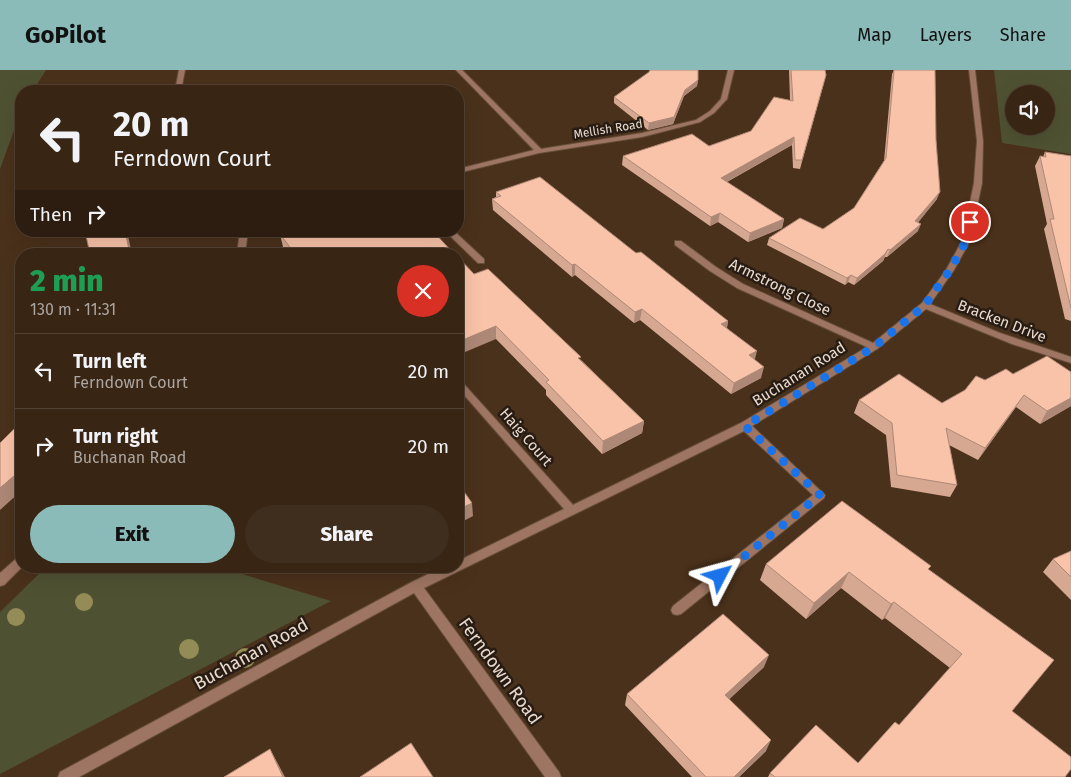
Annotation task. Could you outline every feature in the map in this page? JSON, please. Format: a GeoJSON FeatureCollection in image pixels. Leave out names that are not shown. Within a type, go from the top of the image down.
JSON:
{"type":"FeatureCollection","features":[{"type":"Feature","properties":{"kind":"street"},"geometry":{"type":"LineString","coordinates":[[179,85],[182,70]]}},
{"type":"Feature","properties":{"kind":"street"},"geometry":{"type":"LineString","coordinates":[[459,70],[539,151]]}},
{"type":"Feature","properties":{"kind":"street","name":"Mellish Road"},"geometry":{"type":"LineString","coordinates":[[464,170],[539,151],[642,136],[698,121],[712,112],[724,99],[731,70]]}},
{"type":"Feature","properties":{"kind":"street","name":"Buchanan Road"},"geometry":{"type":"LineString","coordinates":[[464,563],[745,426],[874,347],[925,305],[950,270],[966,241],[978,183],[980,141],[972,70]]}},
{"type":"Feature","properties":{"kind":"street"},"geometry":{"type":"LineString","coordinates":[[455,237],[481,261]]}},
{"type":"Feature","properties":{"kind":"street","name":"Armstrong Close"},"geometry":{"type":"LineString","coordinates":[[678,243],[740,286],[874,347]]}},
{"type":"Feature","properties":{"kind":"street","name":"Bracken Drive"},"geometry":{"type":"LineString","coordinates":[[925,305],[1012,341],[1071,360]]}},
{"type":"Feature","properties":{"kind":"street","name":"Haig Court"},"geometry":{"type":"LineString","coordinates":[[464,390],[571,510]]}},
{"type":"Feature","properties":{"kind":"street"},"geometry":{"type":"LineString","coordinates":[[677,610],[820,495],[745,426]]}},
{"type":"Feature","properties":{"kind":"street"},"geometry":{"type":"LineString","coordinates":[[0,581],[15,567]]}},
{"type":"Feature","properties":{"kind":"street","name":"Buchanan Road"},"geometry":{"type":"LineString","coordinates":[[65,777],[443,573]]}},
{"type":"Feature","properties":{"kind":"street","name":"Ferndown Road"},"geometry":{"type":"LineString","coordinates":[[416,586],[554,777]]}},
{"type":"Feature","properties":{"kind":"green space"},"geometry":{"type":"Polygon","coordinates":[[[0,70],[46,70],[37,85],[15,85],[15,128],[0,169],[0,70]]]}},
{"type":"Feature","properties":{"kind":"green space"},"geometry":{"type":"Polygon","coordinates":[[[994,70],[1071,70],[1071,154],[1002,143],[994,70]]]}},
{"type":"Feature","properties":{"kind":"green space"},"geometry":{"type":"Polygon","coordinates":[[[40,573],[239,573],[331,601],[0,774],[0,612],[40,573]]]}},
{"type":"Feature","properties":{"kind":"building"},"geometry":{"type":"Polygon","coordinates":[[[650,70],[698,70],[698,80],[685,90],[674,117],[649,123],[614,97],[650,70]]]}},
{"type":"Feature","properties":{"kind":"building"},"geometry":{"type":"Polygon","coordinates":[[[791,70],[825,70],[826,75],[802,160],[795,160],[794,137],[721,178],[784,219],[750,233],[720,213],[711,217],[623,156],[692,134],[709,146],[751,131],[774,97],[793,101],[791,70]]]}},
{"type":"Feature","properties":{"kind":"building"},"geometry":{"type":"Polygon","coordinates":[[[894,70],[935,70],[936,140],[940,192],[915,221],[921,224],[890,250],[888,249],[885,254],[857,278],[851,275],[847,278],[769,238],[800,218],[823,229],[854,208],[886,158],[894,70]]]}},
{"type":"Feature","properties":{"kind":"building"},"geometry":{"type":"Polygon","coordinates":[[[1045,152],[1071,156],[1071,308],[1050,219],[1054,219],[1040,156],[1046,157],[1045,152]]]}},
{"type":"Feature","properties":{"kind":"building"},"geometry":{"type":"Polygon","coordinates":[[[540,177],[636,253],[641,252],[728,321],[721,324],[757,351],[749,355],[764,367],[734,383],[642,309],[635,312],[575,264],[572,265],[492,199],[501,196],[496,192],[540,177]]]}},
{"type":"Feature","properties":{"kind":"building"},"geometry":{"type":"Polygon","coordinates":[[[86,237],[126,237],[129,248],[89,248],[86,237]]]}},
{"type":"Feature","properties":{"kind":"building"},"geometry":{"type":"Polygon","coordinates":[[[282,237],[438,237],[449,248],[290,248],[282,237]]]}},
{"type":"Feature","properties":{"kind":"building"},"geometry":{"type":"Polygon","coordinates":[[[464,263],[474,274],[488,269],[581,357],[578,358],[644,421],[603,441],[546,382],[549,380],[496,326],[464,339],[464,263]]]}},
{"type":"Feature","properties":{"kind":"building"},"geometry":{"type":"Polygon","coordinates":[[[1047,356],[1071,372],[1071,398],[1047,411],[1024,395],[985,448],[946,428],[957,485],[897,475],[892,423],[859,400],[899,374],[942,403],[965,390],[976,376],[985,380],[1006,369],[1013,374],[1047,356]]]}},
{"type":"Feature","properties":{"kind":"building"},"geometry":{"type":"Polygon","coordinates":[[[15,428],[15,475],[0,488],[0,443],[15,428]]]}},
{"type":"Feature","properties":{"kind":"building"},"geometry":{"type":"Polygon","coordinates":[[[464,492],[472,503],[464,507],[464,492]]]}},
{"type":"Feature","properties":{"kind":"building"},"geometry":{"type":"Polygon","coordinates":[[[842,501],[931,566],[928,569],[1054,660],[1012,711],[1071,757],[1071,769],[1065,777],[775,777],[770,773],[816,725],[858,763],[895,722],[899,725],[962,654],[894,602],[891,604],[849,572],[814,603],[766,564],[842,501]]]}},
{"type":"Feature","properties":{"kind":"building"},"geometry":{"type":"Polygon","coordinates":[[[1071,551],[1071,577],[1053,559],[1071,551]]]}},
{"type":"Feature","properties":{"kind":"building"},"geometry":{"type":"Polygon","coordinates":[[[723,614],[769,655],[725,695],[771,740],[734,777],[706,777],[627,694],[723,614]]]}},
{"type":"Feature","properties":{"kind":"building"},"geometry":{"type":"Polygon","coordinates":[[[411,743],[433,777],[360,777],[411,743]]]}},
{"type":"Feature","properties":{"kind":"building"},"geometry":{"type":"Polygon","coordinates":[[[270,749],[283,777],[224,777],[270,749]]]}},
{"type":"Feature","properties":{"kind":"route"},"geometry":{"type":"LineString","coordinates":[[720,576],[820,495],[745,426],[874,347],[925,305],[950,270],[966,241],[970,222]]}}]}
